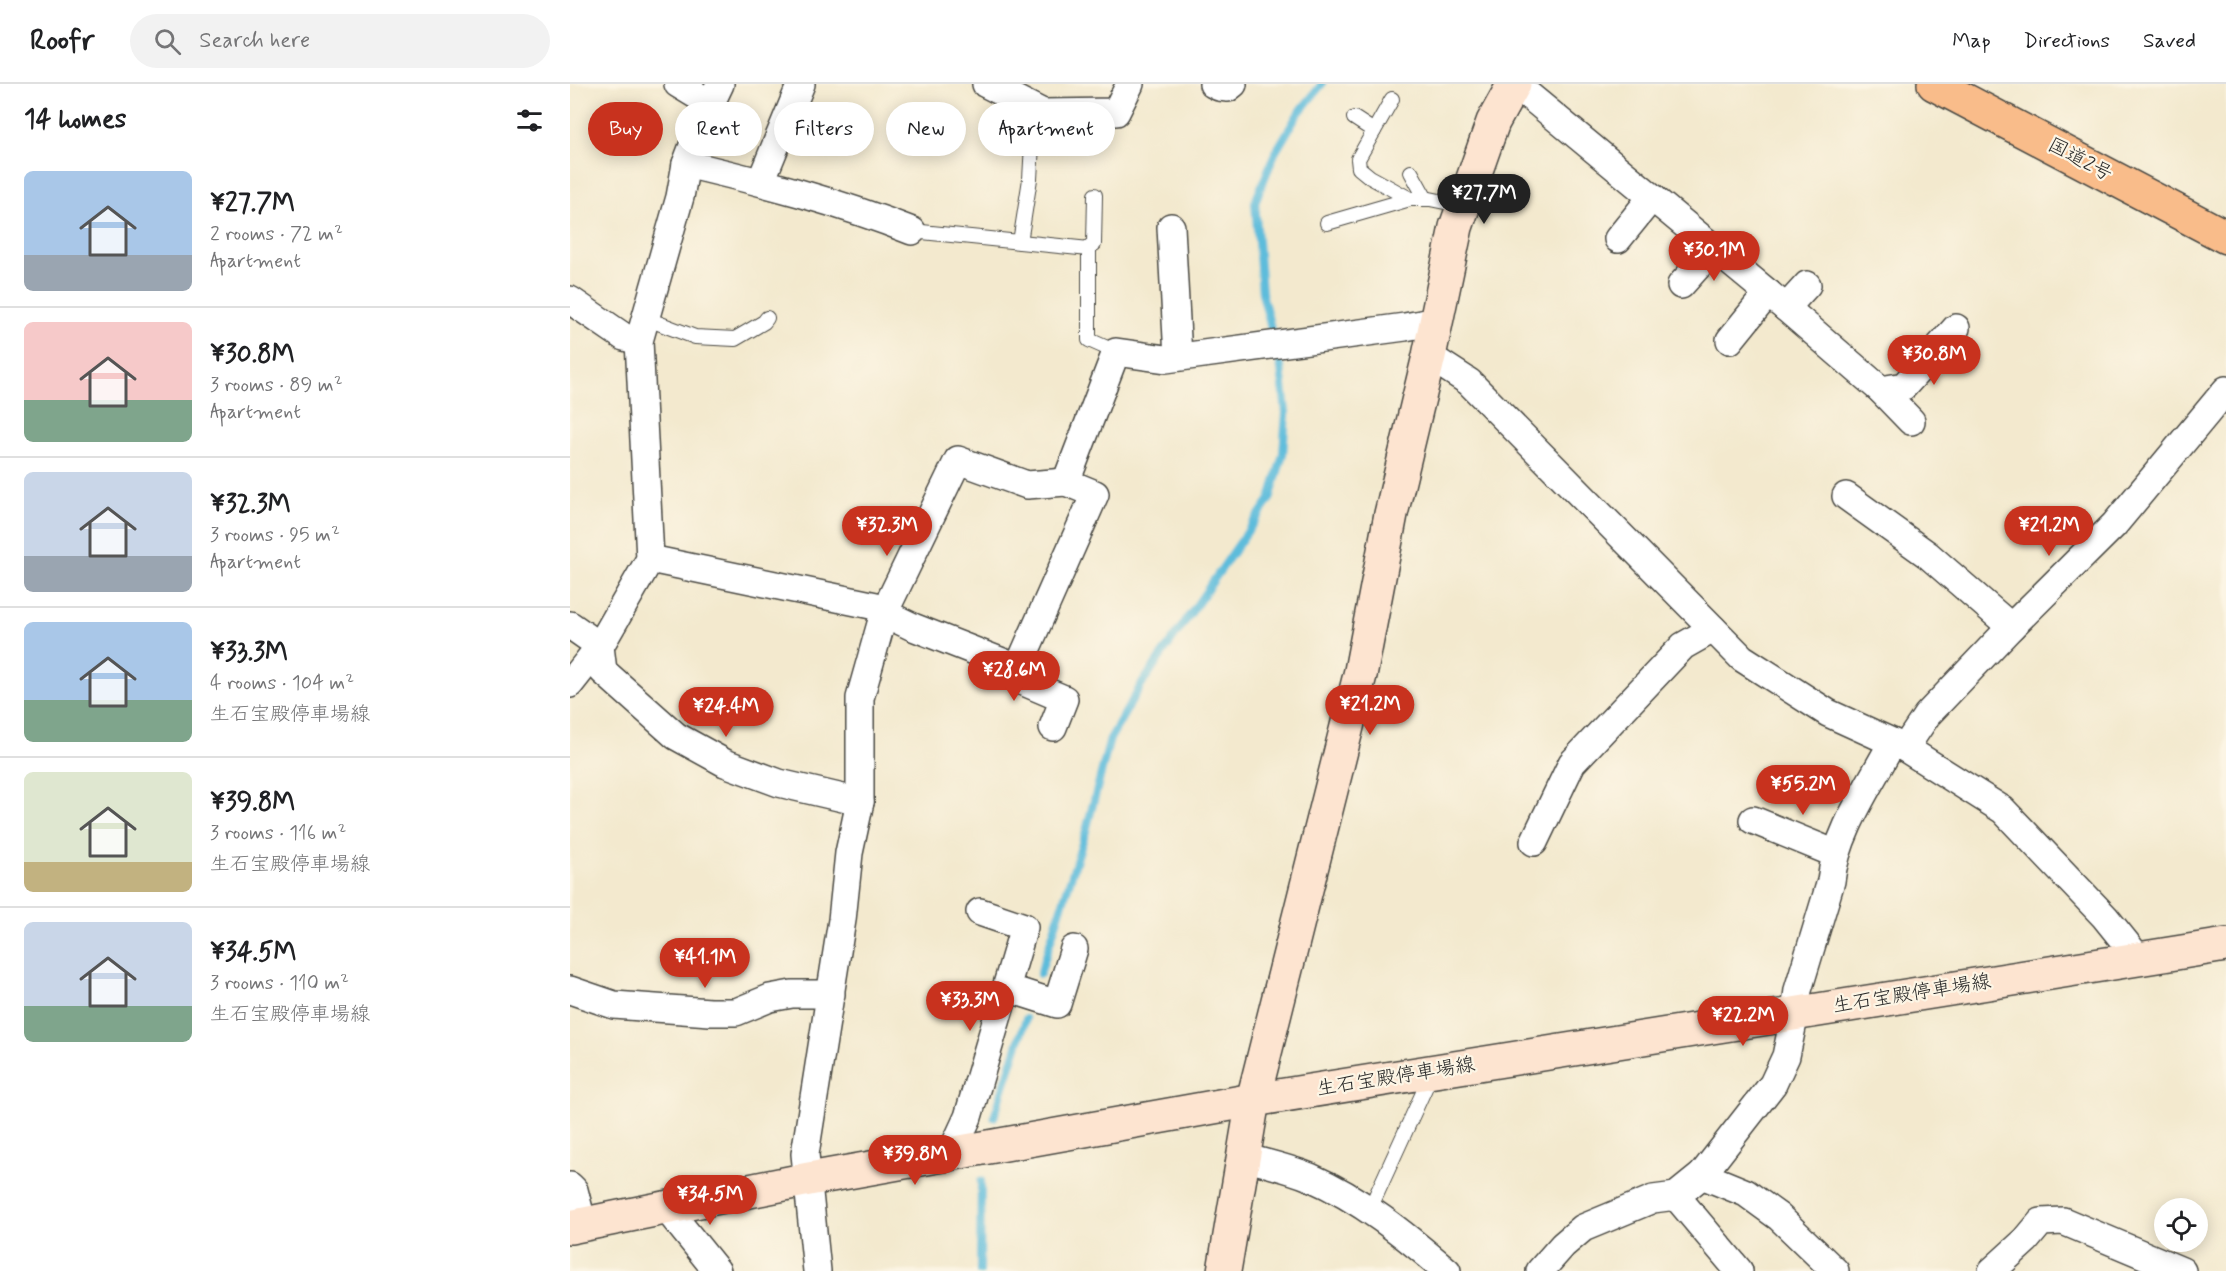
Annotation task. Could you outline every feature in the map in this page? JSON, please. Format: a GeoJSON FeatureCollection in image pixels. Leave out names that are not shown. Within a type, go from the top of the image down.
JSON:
{"type":"FeatureCollection","features":[{"type":"Feature","properties":{"kind":"highway","name":"国道2号"},"geometry":{"type":"LineString","coordinates":[[1934,84],[2226,237]]}},
{"type":"Feature","properties":{"kind":"main road"},"geometry":{"type":"LineString","coordinates":[[1224,1271],[1252,1100],[1361,671],[1391,514],[1437,321],[1456,227],[1493,122],[1515,84]]}},
{"type":"Feature","properties":{"kind":"main road","name":"生石宝殿停車場線"},"geometry":{"type":"LineString","coordinates":[[576,1226],[809,1179],[1252,1100],[2226,945]]}},
{"type":"Feature","properties":{"kind":"street"},"geometry":{"type":"LineString","coordinates":[[570,684],[600,646],[650,559],[636,332],[680,198],[686,164],[716,94],[678,84]]}},
{"type":"Feature","properties":{"kind":"street"},"geometry":{"type":"LineString","coordinates":[[761,181],[801,84]]}},
{"type":"Feature","properties":{"kind":"street"},"geometry":{"type":"LineString","coordinates":[[986,84],[1021,102]]}},
{"type":"Feature","properties":{"kind":"street"},"geometry":{"type":"LineString","coordinates":[[1115,112],[1130,84]]}},
{"type":"Feature","properties":{"kind":"street"},"geometry":{"type":"LineString","coordinates":[[1213,84],[1228,88],[1233,84]]}},
{"type":"Feature","properties":{"kind":"street"},"geometry":{"type":"LineString","coordinates":[[1515,84],[1777,301],[1881,390],[1911,421]]}},
{"type":"Feature","properties":{"kind":"street"},"geometry":{"type":"LineString","coordinates":[[686,164],[761,181],[866,213],[912,231]]}},
{"type":"Feature","properties":{"kind":"street"},"geometry":{"type":"LineString","coordinates":[[1618,238],[1652,197]]}},
{"type":"Feature","properties":{"kind":"street"},"geometry":{"type":"LineString","coordinates":[[1171,227],[1178,357]]}},
{"type":"Feature","properties":{"kind":"street"},"geometry":{"type":"LineString","coordinates":[[1681,285],[1714,248]]}},
{"type":"Feature","properties":{"kind":"street"},"geometry":{"type":"LineString","coordinates":[[1730,340],[1777,301],[1807,285]]}},
{"type":"Feature","properties":{"kind":"street"},"geometry":{"type":"LineString","coordinates":[[570,300],[600,323],[636,332]]}},
{"type":"Feature","properties":{"kind":"street"},"geometry":{"type":"LineString","coordinates":[[1066,482],[1116,352],[1166,359],[1437,321]]}},
{"type":"Feature","properties":{"kind":"street"},"geometry":{"type":"LineString","coordinates":[[1881,390],[1904,386],[1956,328]]}},
{"type":"Feature","properties":{"kind":"street"},"geometry":{"type":"LineString","coordinates":[[1429,356],[1469,382],[1742,658],[1828,713],[1898,746],[2003,810],[2105,917],[2138,958]]}},
{"type":"Feature","properties":{"kind":"street"},"geometry":{"type":"LineString","coordinates":[[1540,1271],[1582,1228],[1653,1199],[1676,1196],[1702,1175],[1773,1084],[1786,1056],[1798,990],[1831,881],[1839,842],[1898,746],[2011,627],[2114,525],[2226,390]]}},
{"type":"Feature","properties":{"kind":"street"},"geometry":{"type":"LineString","coordinates":[[817,1271],[806,1154],[842,920],[849,853],[860,802],[860,698],[884,614],[958,460],[1027,485],[1066,482],[1095,494],[1018,668]]}},
{"type":"Feature","properties":{"kind":"street"},"geometry":{"type":"LineString","coordinates":[[1846,496],[1928,555],[2011,627]]}},
{"type":"Feature","properties":{"kind":"street"},"geometry":{"type":"LineString","coordinates":[[650,559],[876,606],[884,614],[1018,668],[1024,682],[1064,699],[1053,727]]}},
{"type":"Feature","properties":{"kind":"street"},"geometry":{"type":"LineString","coordinates":[[570,625],[600,646],[603,672],[676,736],[725,763],[779,783],[860,802]]}},
{"type":"Feature","properties":{"kind":"street"},"geometry":{"type":"LineString","coordinates":[[1534,842],[1572,763],[1683,646],[1713,629]]}},
{"type":"Feature","properties":{"kind":"street"},"geometry":{"type":"LineString","coordinates":[[1753,820],[1836,854]]}},
{"type":"Feature","properties":{"kind":"street"},"geometry":{"type":"LineString","coordinates":[[951,1154],[968,1117],[1024,927],[980,912]]}},
{"type":"Feature","properties":{"kind":"street"},"geometry":{"type":"LineString","coordinates":[[1007,988],[1057,1004],[1074,949]]}},
{"type":"Feature","properties":{"kind":"street"},"geometry":{"type":"LineString","coordinates":[[570,990],[614,1005],[710,1012],[736,1012],[770,998],[792,994],[831,994]]}},
{"type":"Feature","properties":{"kind":"street"},"geometry":{"type":"LineString","coordinates":[[1243,1157],[1309,1177],[1369,1210],[1395,1227],[1447,1271]]}},
{"type":"Feature","properties":{"kind":"street"},"geometry":{"type":"LineString","coordinates":[[1702,1175],[1746,1193],[1779,1217],[1835,1271]]}},
{"type":"Feature","properties":{"kind":"street"},"geometry":{"type":"LineString","coordinates":[[570,1186],[574,1190],[576,1226]]}},
{"type":"Feature","properties":{"kind":"street"},"geometry":{"type":"LineString","coordinates":[[1676,1196],[1739,1271]]}},
{"type":"Feature","properties":{"kind":"street"},"geometry":{"type":"LineString","coordinates":[[667,1209],[717,1271]]}},
{"type":"Feature","properties":{"kind":"street"},"geometry":{"type":"LineString","coordinates":[[1992,1271],[2026,1240],[2041,1222],[2063,1221],[2182,1271]]}},
{"type":"Feature","properties":{"kind":"lane"},"geometry":{"type":"LineString","coordinates":[[1392,99],[1358,159],[1359,168],[1370,177],[1410,199]]}},
{"type":"Feature","properties":{"kind":"lane"},"geometry":{"type":"LineString","coordinates":[[1354,118],[1374,130]]}},
{"type":"Feature","properties":{"kind":"lane"},"geometry":{"type":"LineString","coordinates":[[1020,242],[1031,156]]}},
{"type":"Feature","properties":{"kind":"lane"},"geometry":{"type":"LineString","coordinates":[[1411,172],[1426,199]]}},
{"type":"Feature","properties":{"kind":"lane"},"geometry":{"type":"LineString","coordinates":[[1095,195],[1094,244],[1089,249],[1089,340],[1116,352]]}},
{"type":"Feature","properties":{"kind":"lane"},"geometry":{"type":"LineString","coordinates":[[1326,223],[1410,199],[1426,199],[1464,206]]}},
{"type":"Feature","properties":{"kind":"lane"},"geometry":{"type":"LineString","coordinates":[[912,231],[1089,249]]}},
{"type":"Feature","properties":{"kind":"lane"},"geometry":{"type":"LineString","coordinates":[[636,332],[735,339],[767,318]]}},
{"type":"Feature","properties":{"kind":"lane"},"geometry":{"type":"LineString","coordinates":[[1369,1210],[1433,1071]]}},
{"type":"Feature","properties":{"kind":"waterway"},"geometry":{"type":"LineString","coordinates":[[1040,974],[1086,831],[1110,739],[1141,685],[1270,499],[1283,454],[1286,413],[1281,368],[1262,293],[1255,202],[1275,153],[1298,114],[1322,84]]}},
{"type":"Feature","properties":{"kind":"waterway"},"geometry":{"type":"LineString","coordinates":[[994,1117],[1026,1019]]}},
{"type":"Feature","properties":{"kind":"waterway"},"geometry":{"type":"LineString","coordinates":[[980,1271],[981,1181]]}}]}
